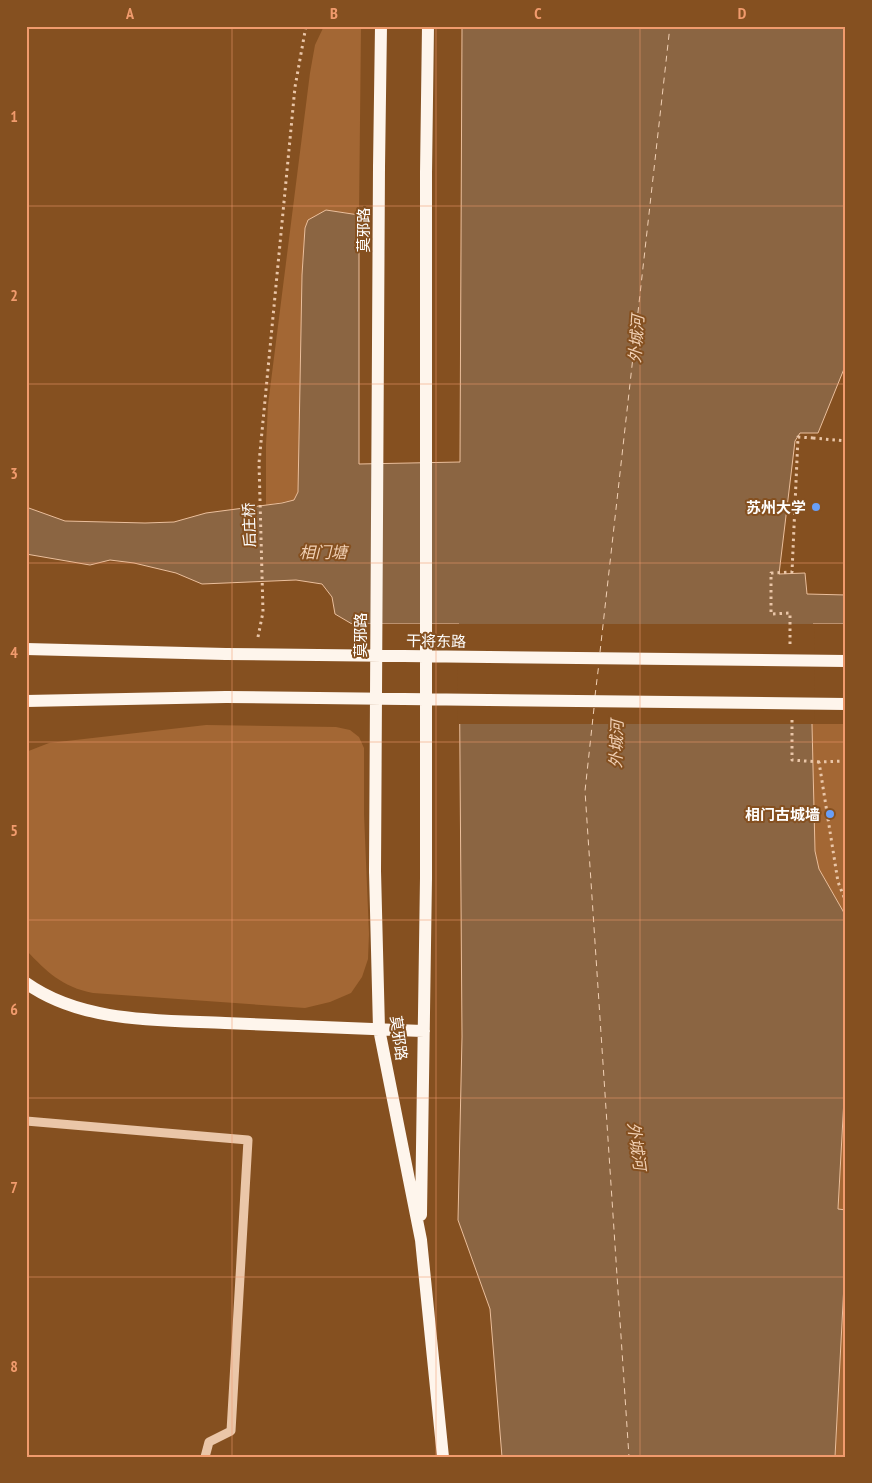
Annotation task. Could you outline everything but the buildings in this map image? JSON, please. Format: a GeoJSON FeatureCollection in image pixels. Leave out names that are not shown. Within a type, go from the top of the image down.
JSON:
{"type":"FeatureCollection","features":[{"type":"Feature","properties":{"kind":"main road","name":"莫邪路"},"geometry":{"type":"LineString","coordinates":[[382,26],[379,167],[375,871],[379,1029],[421,1240],[443,1457]]}},
{"type":"Feature","properties":{"kind":"main road","name":"莫邪路"},"geometry":{"type":"LineString","coordinates":[[421,1240],[426,878],[426,173],[428,26]]}},
{"type":"Feature","properties":{"kind":"main road","name":"干将东路"},"geometry":{"type":"LineString","coordinates":[[26,650],[846,661]]}},
{"type":"Feature","properties":{"kind":"main road"},"geometry":{"type":"LineString","coordinates":[[26,700],[226,697],[846,704]]}},
{"type":"Feature","properties":{"kind":"main road"},"geometry":{"type":"LineString","coordinates":[[26,983],[41,993],[65,1004],[114,1015],[266,1025],[424,1031]]}},
{"type":"Feature","properties":{"kind":"street"},"geometry":{"type":"LineString","coordinates":[[26,1121],[248,1140],[231,1431],[208,1442],[205,1457]]}},
{"type":"Feature","properties":{"kind":"path","name":"后庄桥"},"geometry":{"type":"LineString","coordinates":[[261,624],[264,612],[259,463],[295,87],[306,26]]}},
{"type":"Feature","properties":{"kind":"path"},"geometry":{"type":"LineString","coordinates":[[790,652],[790,613],[771,614],[771,573],[792,572],[798,438],[846,441]]}},
{"type":"Feature","properties":{"kind":"path"},"geometry":{"type":"LineString","coordinates":[[792,711],[792,760],[846,761]]}},
{"type":"Feature","properties":{"kind":"path"},"geometry":{"type":"LineString","coordinates":[[819,762],[838,882],[846,902]]}},
{"type":"Feature","properties":{"kind":"path"},"geometry":{"type":"LineString","coordinates":[[846,1431],[846,1452]]}},
{"type":"Feature","properties":{"kind":"shaded area"},"geometry":{"type":"Polygon","coordinates":[[[324,26],[361,26],[359,215],[326,210],[305,228],[302,275],[298,492],[294,500],[266,505],[268,405],[310,73],[315,45],[324,26]]]}},
{"type":"Feature","properties":{"kind":"shaded area","name":"相门古城墙"},"geometry":{"type":"Polygon","coordinates":[[[812,724],[846,724],[846,918],[819,869],[815,851],[812,724]]]}},
{"type":"Feature","properties":{"kind":"shaded area"},"geometry":{"type":"Polygon","coordinates":[[[206,725],[336,727],[350,730],[359,737],[364,748],[364,814],[369,934],[368,959],[362,977],[351,993],[330,1002],[305,1008],[93,993],[72,987],[56,978],[26,950],[26,752],[49,743],[206,725]]]}},
{"type":"Feature","properties":{"kind":"shaded area"},"geometry":{"type":"Polygon","coordinates":[[[846,1062],[846,1210],[838,1210],[846,1062]]]}},
{"type":"Feature","properties":{"kind":"shaded area"},"geometry":{"type":"Polygon","coordinates":[[[846,1246],[846,1457],[835,1457],[846,1246]]]}},
{"type":"Feature","properties":{"kind":"water"},"geometry":{"type":"Polygon","coordinates":[[[462,26],[846,26],[846,364],[818,433],[800,433],[795,441],[779,574],[805,573],[807,594],[846,595],[846,624],[813,624],[812,724],[815,851],[819,869],[846,918],[846,1062],[838,1209],[846,1210],[846,1246],[835,1457],[502,1457],[490,1309],[458,1220],[462,1037],[459,624],[352,624],[335,614],[332,597],[322,584],[296,580],[202,584],[176,573],[134,563],[110,560],[90,565],[26,554],[26,507],[65,521],[145,523],[174,522],[206,513],[294,500],[298,492],[302,275],[305,228],[308,220],[326,210],[359,215],[359,464],[460,462],[462,26]]]}},
{"type":"Feature","properties":{"kind":"pier"},"geometry":{"type":"Polygon","coordinates":[[[348,624],[846,624],[846,627],[815,627],[814,724],[458,724],[457,627],[352,627],[348,624]]]}},
{"type":"Feature","properties":{"kind":"ferry route"},"geometry":{"type":"LineString","coordinates":[[600,652],[670,26]]}},
{"type":"Feature","properties":{"kind":"ferry route"},"geometry":{"type":"LineString","coordinates":[[595,696],[599,663]]}},
{"type":"Feature","properties":{"kind":"ferry route"},"geometry":{"type":"LineString","coordinates":[[594,708],[585,791],[629,1457]]}},
{"type":"Feature","properties":{"kind":"place","name":"苏州大学"},"geometry":{"type":"Point","coordinates":[816,507]}},
{"type":"Feature","properties":{"kind":"place","name":"相门古城墙"},"geometry":{"type":"Point","coordinates":[830,814]}},
{"type":"Feature","properties":{"kind":"water label","name":"外城河"},"geometry":{"type":"Point","coordinates":[636,339]}},
{"type":"Feature","properties":{"kind":"water label","name":"相门塘"},"geometry":{"type":"Point","coordinates":[323,552]}},
{"type":"Feature","properties":{"kind":"water label","name":"外城河"},"geometry":{"type":"Point","coordinates":[616,744]}},
{"type":"Feature","properties":{"kind":"water label","name":"外城河"},"geometry":{"type":"Point","coordinates":[637,1146]}}]}
